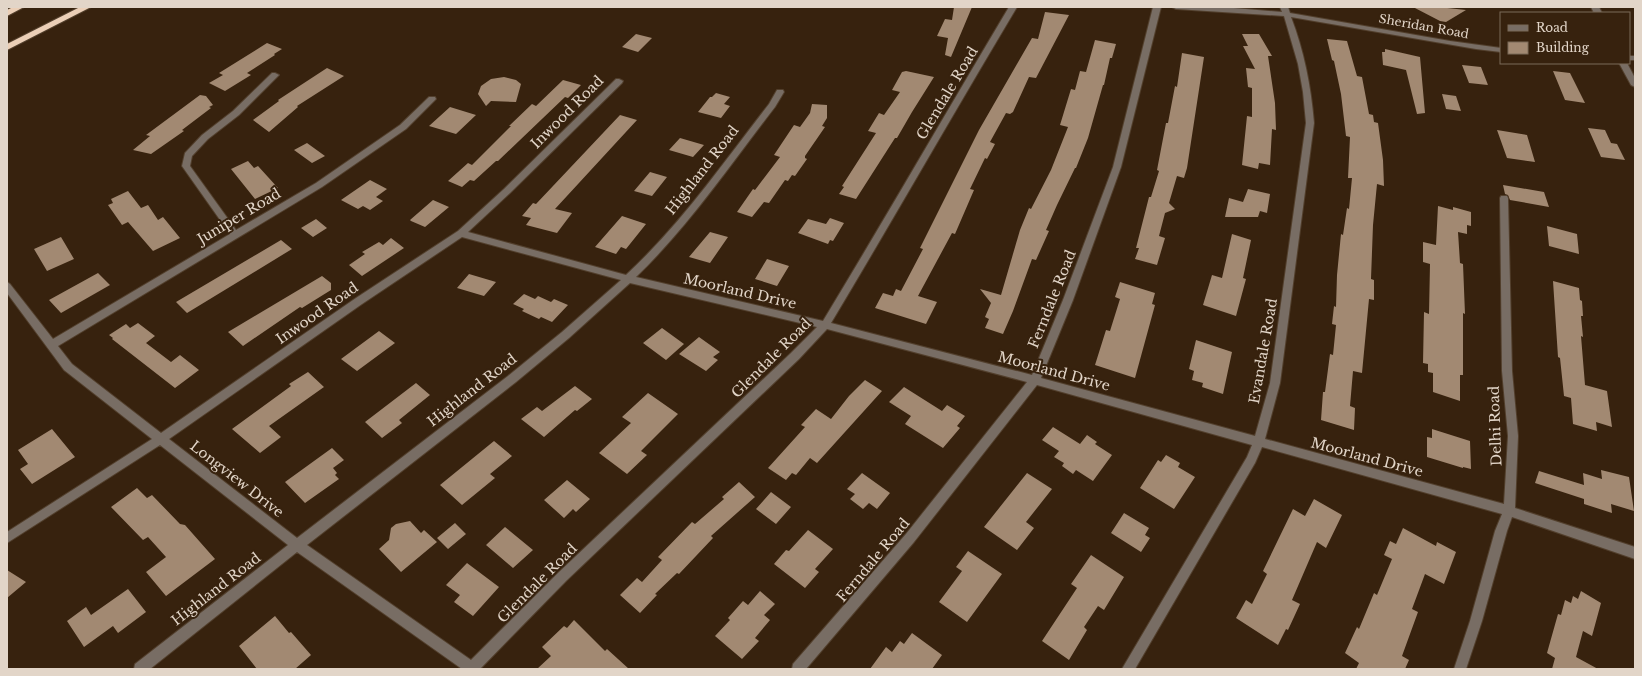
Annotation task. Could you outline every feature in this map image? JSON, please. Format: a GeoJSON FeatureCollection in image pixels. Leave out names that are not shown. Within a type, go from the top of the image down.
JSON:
{"type":"FeatureCollection","features":[{"type":"Feature","properties":{"kind":"highway"},"geometry":{"type":"LineString","coordinates":[[7,13],[20,7]]}},
{"type":"Feature","properties":{"kind":"highway"},"geometry":{"type":"LineString","coordinates":[[7,47],[87,7]]}},
{"type":"Feature","properties":{"kind":"street","name":"Glendale Road"},"geometry":{"type":"LineString","coordinates":[[472,669],[562,577],[795,356],[824,325],[909,186],[941,128],[1013,7]]}},
{"type":"Feature","properties":{"kind":"street","name":"Ferndale Road"},"geometry":{"type":"LineString","coordinates":[[798,669],[910,538],[1034,380],[1068,300],[1117,167],[1157,7]]}},
{"type":"Feature","properties":{"kind":"street","name":"Sheridan Road"},"geometry":{"type":"LineString","coordinates":[[1176,7],[1286,11],[1469,46],[1500,50]]}},
{"type":"Feature","properties":{"kind":"street","name":"Evandale Road"},"geometry":{"type":"LineString","coordinates":[[1128,669],[1251,460],[1259,442],[1275,383],[1310,123],[1308,95],[1301,55],[1286,11]]}},
{"type":"Feature","properties":{"kind":"street"},"geometry":{"type":"LineString","coordinates":[[1624,64],[1635,85]]}},
{"type":"Feature","properties":{"kind":"street"},"geometry":{"type":"LineString","coordinates":[[236,235],[186,166],[188,155],[205,137],[236,113],[275,75]]}},
{"type":"Feature","properties":{"kind":"street","name":"Inwood Road"},"geometry":{"type":"LineString","coordinates":[[7,538],[181,426],[359,301],[461,233],[507,191],[619,81]]}},
{"type":"Feature","properties":{"kind":"street","name":"Highland Road"},"geometry":{"type":"LineString","coordinates":[[140,669],[210,612],[460,420],[578,325],[644,263],[688,213],[772,106],[780,92]]}},
{"type":"Feature","properties":{"kind":"street","name":"Juniper Road"},"geometry":{"type":"LineString","coordinates":[[51,345],[319,185],[397,132],[432,99]]}},
{"type":"Feature","properties":{"kind":"street","name":"Delhi Road"},"geometry":{"type":"LineString","coordinates":[[1460,669],[1476,621],[1501,531],[1510,510],[1513,436],[1507,371],[1504,198]]}},
{"type":"Feature","properties":{"kind":"street","name":"Moorland Drive"},"geometry":{"type":"LineString","coordinates":[[461,233],[628,279],[824,325],[1034,380],[1510,510],[1635,553]]}},
{"type":"Feature","properties":{"kind":"street","name":"Longview Drive"},"geometry":{"type":"LineString","coordinates":[[7,286],[68,367],[297,545],[472,669]]}},
{"type":"Feature","properties":{"kind":"building"},"geometry":{"type":"Polygon","coordinates":[[[954,7],[972,7],[951,57],[945,55],[948,38],[937,36],[945,19],[952,20],[954,7]]]}},
{"type":"Feature","properties":{"kind":"building"},"geometry":{"type":"Polygon","coordinates":[[[1413,7],[1438,7],[1466,10],[1446,22],[1440,21],[1413,7]]]}},
{"type":"Feature","properties":{"kind":"building"},"geometry":{"type":"Polygon","coordinates":[[[1045,12],[1069,15],[1036,78],[1029,77],[1013,112],[1010,114],[1006,113],[990,142],[995,144],[987,159],[985,158],[970,189],[974,190],[955,234],[952,233],[918,296],[937,302],[926,324],[875,308],[883,293],[893,296],[896,289],[901,291],[923,249],[920,248],[979,130],[1032,38],[1038,39],[1045,12]]]}},
{"type":"Feature","properties":{"kind":"building"},"geometry":{"type":"Polygon","coordinates":[[[636,34],[652,38],[638,52],[622,47],[636,34]]]}},
{"type":"Feature","properties":{"kind":"building"},"geometry":{"type":"Polygon","coordinates":[[[1242,34],[1259,34],[1272,56],[1268,56],[1275,103],[1276,130],[1272,129],[1270,165],[1259,163],[1258,169],[1242,165],[1247,116],[1252,117],[1252,88],[1248,87],[1246,68],[1255,69],[1243,46],[1248,46],[1242,34]]]}},
{"type":"Feature","properties":{"kind":"building"},"geometry":{"type":"Polygon","coordinates":[[[1327,39],[1347,41],[1357,76],[1362,77],[1369,114],[1373,115],[1374,122],[1378,123],[1383,160],[1384,186],[1377,184],[1373,225],[1371,279],[1374,280],[1374,300],[1369,299],[1362,373],[1353,371],[1350,406],[1355,408],[1354,430],[1321,420],[1323,392],[1325,392],[1330,354],[1333,355],[1336,325],[1332,324],[1334,306],[1336,307],[1341,234],[1343,235],[1347,208],[1349,209],[1352,178],[1348,178],[1350,137],[1346,136],[1341,94],[1334,61],[1332,60],[1327,39]]]}},
{"type":"Feature","properties":{"kind":"building"},"geometry":{"type":"Polygon","coordinates":[[[1095,40],[1116,44],[1112,58],[1110,58],[1104,85],[1088,138],[1076,168],[1046,230],[1049,231],[1036,260],[1032,259],[1003,334],[985,328],[989,319],[985,317],[991,303],[980,289],[1001,295],[1020,230],[1029,208],[1031,209],[1051,170],[1068,127],[1060,125],[1071,89],[1075,90],[1080,71],[1086,72],[1095,40]]]}},
{"type":"Feature","properties":{"kind":"building"},"geometry":{"type":"Polygon","coordinates":[[[267,43],[282,49],[247,73],[251,75],[225,91],[209,83],[223,75],[219,73],[267,43]]]}},
{"type":"Feature","properties":{"kind":"building"},"geometry":{"type":"Polygon","coordinates":[[[1385,49],[1420,57],[1425,113],[1417,114],[1406,70],[1383,65],[1382,52],[1385,52],[1385,49]]]}},
{"type":"Feature","properties":{"kind":"building"},"geometry":{"type":"Polygon","coordinates":[[[1182,53],[1204,57],[1187,168],[1184,178],[1177,176],[1169,203],[1175,209],[1165,213],[1159,236],[1165,238],[1157,265],[1135,259],[1139,248],[1136,248],[1149,197],[1151,197],[1159,171],[1157,170],[1166,123],[1168,123],[1175,86],[1177,87],[1182,53]]]}},
{"type":"Feature","properties":{"kind":"building"},"geometry":{"type":"Polygon","coordinates":[[[1462,65],[1481,67],[1488,85],[1469,83],[1462,65]]]}},
{"type":"Feature","properties":{"kind":"building"},"geometry":{"type":"Polygon","coordinates":[[[327,68],[344,76],[297,106],[298,107],[269,132],[253,120],[279,101],[278,100],[327,68]]]}},
{"type":"Feature","properties":{"kind":"building"},"geometry":{"type":"Polygon","coordinates":[[[906,71],[934,77],[897,138],[895,138],[856,199],[839,194],[844,187],[842,186],[876,133],[868,131],[879,113],[884,115],[900,92],[892,90],[902,72],[906,71]]]}},
{"type":"Feature","properties":{"kind":"building"},"geometry":{"type":"Polygon","coordinates":[[[1553,71],[1570,73],[1585,103],[1565,100],[1553,71]]]}},
{"type":"Feature","properties":{"kind":"building"},"geometry":{"type":"Polygon","coordinates":[[[504,77],[516,80],[521,84],[516,102],[491,101],[486,106],[478,94],[481,86],[491,79],[504,77]]]}},
{"type":"Feature","properties":{"kind":"building"},"geometry":{"type":"Polygon","coordinates":[[[563,80],[581,85],[568,98],[565,97],[498,161],[496,161],[474,181],[470,180],[462,187],[448,181],[468,163],[472,165],[532,104],[536,106],[563,80]]]}},
{"type":"Feature","properties":{"kind":"building"},"geometry":{"type":"Polygon","coordinates":[[[716,93],[730,97],[724,104],[730,106],[721,118],[698,112],[710,97],[716,93]]]}},
{"type":"Feature","properties":{"kind":"building"},"geometry":{"type":"Polygon","coordinates":[[[1442,94],[1456,96],[1461,111],[1446,109],[1442,94]]]}},
{"type":"Feature","properties":{"kind":"building"},"geometry":{"type":"Polygon","coordinates":[[[200,95],[206,96],[213,105],[182,130],[184,131],[151,154],[133,150],[150,136],[146,135],[200,95]]]}},
{"type":"Feature","properties":{"kind":"building"},"geometry":{"type":"Polygon","coordinates":[[[812,104],[827,105],[827,118],[822,126],[825,127],[805,156],[807,159],[795,176],[792,175],[788,181],[785,180],[769,203],[764,202],[752,217],[737,212],[753,189],[755,190],[780,157],[774,155],[794,125],[800,127],[810,113],[812,104]]]}},
{"type":"Feature","properties":{"kind":"building"},"geometry":{"type":"Polygon","coordinates":[[[450,107],[476,115],[456,134],[429,126],[450,107]]]}},
{"type":"Feature","properties":{"kind":"building"},"geometry":{"type":"Polygon","coordinates":[[[620,115],[637,120],[555,209],[572,213],[557,233],[526,225],[531,218],[522,216],[533,203],[536,204],[620,115]]]}},
{"type":"Feature","properties":{"kind":"building"},"geometry":{"type":"Polygon","coordinates":[[[1588,128],[1605,130],[1611,143],[1617,144],[1625,160],[1601,157],[1588,128]]]}},
{"type":"Feature","properties":{"kind":"building"},"geometry":{"type":"Polygon","coordinates":[[[1497,130],[1527,135],[1535,162],[1507,158],[1497,130]]]}},
{"type":"Feature","properties":{"kind":"building"},"geometry":{"type":"Polygon","coordinates":[[[680,138],[704,145],[693,157],[669,150],[680,138]]]}},
{"type":"Feature","properties":{"kind":"building"},"geometry":{"type":"Polygon","coordinates":[[[307,143],[325,156],[312,163],[294,150],[307,143]]]}},
{"type":"Feature","properties":{"kind":"building"},"geometry":{"type":"Polygon","coordinates":[[[248,161],[254,168],[258,166],[278,188],[255,199],[231,169],[248,161]]]}},
{"type":"Feature","properties":{"kind":"building"},"geometry":{"type":"Polygon","coordinates":[[[650,172],[667,177],[652,196],[634,191],[650,172]]]}},
{"type":"Feature","properties":{"kind":"building"},"geometry":{"type":"Polygon","coordinates":[[[370,180],[387,189],[376,197],[383,201],[370,210],[363,206],[358,209],[341,200],[370,180]]]}},
{"type":"Feature","properties":{"kind":"building"},"geometry":{"type":"Polygon","coordinates":[[[1503,185],[1544,192],[1549,207],[1510,200],[1508,195],[1505,194],[1503,185]]]}},
{"type":"Feature","properties":{"kind":"building"},"geometry":{"type":"Polygon","coordinates":[[[1248,189],[1270,194],[1267,213],[1260,211],[1258,217],[1225,217],[1229,198],[1243,202],[1248,189]]]}},
{"type":"Feature","properties":{"kind":"building"},"geometry":{"type":"Polygon","coordinates":[[[128,191],[141,208],[148,205],[158,220],[163,217],[180,238],[153,251],[128,222],[122,225],[108,205],[113,203],[111,199],[128,191]]]}},
{"type":"Feature","properties":{"kind":"building"},"geometry":{"type":"Polygon","coordinates":[[[433,200],[449,207],[425,227],[410,220],[433,200]]]}},
{"type":"Feature","properties":{"kind":"building"},"geometry":{"type":"Polygon","coordinates":[[[1438,206],[1453,210],[1453,207],[1471,212],[1471,226],[1467,225],[1467,234],[1458,232],[1460,263],[1463,264],[1465,314],[1463,313],[1463,375],[1460,375],[1460,401],[1433,392],[1433,373],[1428,372],[1428,364],[1423,363],[1424,312],[1429,314],[1430,264],[1423,262],[1423,242],[1436,245],[1438,206]]]}},
{"type":"Feature","properties":{"kind":"building"},"geometry":{"type":"Polygon","coordinates":[[[622,216],[646,224],[626,249],[621,247],[616,254],[595,247],[622,216]]]}},
{"type":"Feature","properties":{"kind":"building"},"geometry":{"type":"Polygon","coordinates":[[[830,218],[844,223],[833,241],[830,240],[828,244],[798,233],[808,219],[826,224],[830,218]]]}},
{"type":"Feature","properties":{"kind":"building"},"geometry":{"type":"Polygon","coordinates":[[[316,219],[327,228],[313,237],[301,228],[316,219]]]}},
{"type":"Feature","properties":{"kind":"building"},"geometry":{"type":"Polygon","coordinates":[[[1547,226],[1577,234],[1579,254],[1549,246],[1547,226]]]}},
{"type":"Feature","properties":{"kind":"building"},"geometry":{"type":"Polygon","coordinates":[[[710,232],[728,237],[710,263],[689,257],[710,232]]]}},
{"type":"Feature","properties":{"kind":"building"},"geometry":{"type":"Polygon","coordinates":[[[1232,234],[1251,240],[1243,278],[1246,279],[1236,316],[1203,305],[1212,275],[1222,278],[1232,234]]]}},
{"type":"Feature","properties":{"kind":"building"},"geometry":{"type":"Polygon","coordinates":[[[61,237],[74,259],[47,271],[34,249],[61,237]]]}},
{"type":"Feature","properties":{"kind":"building"},"geometry":{"type":"Polygon","coordinates":[[[391,238],[404,248],[362,276],[349,265],[365,254],[362,252],[379,242],[383,245],[391,238]]]}},
{"type":"Feature","properties":{"kind":"building"},"geometry":{"type":"Polygon","coordinates":[[[281,240],[292,249],[187,313],[176,302],[281,240]]]}},
{"type":"Feature","properties":{"kind":"building"},"geometry":{"type":"Polygon","coordinates":[[[767,259],[789,266],[777,286],[755,279],[767,259]]]}},
{"type":"Feature","properties":{"kind":"building"},"geometry":{"type":"Polygon","coordinates":[[[98,273],[110,285],[61,313],[49,300],[98,273]]]}},
{"type":"Feature","properties":{"kind":"building"},"geometry":{"type":"Polygon","coordinates":[[[469,274],[496,282],[484,296],[457,288],[469,274]]]}},
{"type":"Feature","properties":{"kind":"building"},"geometry":{"type":"Polygon","coordinates":[[[322,276],[331,283],[331,290],[302,308],[300,307],[243,346],[228,332],[322,276]]]}},
{"type":"Feature","properties":{"kind":"building"},"geometry":{"type":"Polygon","coordinates":[[[1553,281],[1579,288],[1583,316],[1581,316],[1583,337],[1581,336],[1585,385],[1607,391],[1612,427],[1596,422],[1597,431],[1573,424],[1571,398],[1564,396],[1560,358],[1558,357],[1553,281]]]}},
{"type":"Feature","properties":{"kind":"building"},"geometry":{"type":"Polygon","coordinates":[[[1120,282],[1155,293],[1152,304],[1155,305],[1135,378],[1095,365],[1106,330],[1110,331],[1120,299],[1115,297],[1120,282]]]}},
{"type":"Feature","properties":{"kind":"building"},"geometry":{"type":"Polygon","coordinates":[[[524,294],[535,299],[538,296],[551,302],[554,299],[568,305],[552,322],[541,317],[539,319],[522,311],[524,309],[513,304],[524,294]]]}},
{"type":"Feature","properties":{"kind":"building"},"geometry":{"type":"Polygon","coordinates":[[[138,323],[155,336],[146,343],[171,362],[180,355],[199,370],[175,388],[112,339],[113,338],[109,335],[126,324],[130,328],[138,323]]]}},
{"type":"Feature","properties":{"kind":"building"},"geometry":{"type":"Polygon","coordinates":[[[662,328],[684,344],[666,360],[643,343],[662,328]]]}},
{"type":"Feature","properties":{"kind":"building"},"geometry":{"type":"Polygon","coordinates":[[[379,331],[395,343],[357,371],[341,359],[379,331]]]}},
{"type":"Feature","properties":{"kind":"building"},"geometry":{"type":"Polygon","coordinates":[[[699,337],[720,352],[713,357],[718,360],[706,371],[679,354],[699,337]]]}},
{"type":"Feature","properties":{"kind":"building"},"geometry":{"type":"Polygon","coordinates":[[[1196,340],[1232,352],[1223,394],[1202,387],[1203,383],[1192,380],[1194,371],[1189,369],[1196,340]]]}},
{"type":"Feature","properties":{"kind":"building"},"geometry":{"type":"Polygon","coordinates":[[[308,372],[324,387],[269,426],[281,437],[260,453],[232,429],[291,386],[289,384],[308,372]]]}},
{"type":"Feature","properties":{"kind":"building"},"geometry":{"type":"Polygon","coordinates":[[[865,380],[882,391],[817,463],[810,458],[796,475],[792,473],[786,480],[768,468],[805,427],[801,425],[816,409],[831,419],[849,396],[865,380]]]}},
{"type":"Feature","properties":{"kind":"building"},"geometry":{"type":"Polygon","coordinates":[[[416,383],[430,395],[399,420],[402,423],[382,438],[365,422],[416,383]]]}},
{"type":"Feature","properties":{"kind":"building"},"geometry":{"type":"Polygon","coordinates":[[[575,386],[592,399],[577,411],[575,410],[544,437],[521,419],[537,407],[542,411],[575,386]]]}},
{"type":"Feature","properties":{"kind":"building"},"geometry":{"type":"Polygon","coordinates":[[[904,387],[942,411],[947,405],[965,416],[957,426],[960,428],[943,448],[905,424],[911,416],[889,402],[904,387]]]}},
{"type":"Feature","properties":{"kind":"building"},"geometry":{"type":"Polygon","coordinates":[[[648,393],[678,414],[641,451],[647,455],[627,474],[599,453],[631,423],[622,417],[648,393]]]}},
{"type":"Feature","properties":{"kind":"building"},"geometry":{"type":"Polygon","coordinates":[[[1053,427],[1080,444],[1087,435],[1097,442],[1095,444],[1112,455],[1093,481],[1076,470],[1073,474],[1062,466],[1064,463],[1054,457],[1059,451],[1042,440],[1053,427]]]}},
{"type":"Feature","properties":{"kind":"building"},"geometry":{"type":"Polygon","coordinates":[[[52,429],[75,457],[32,484],[20,469],[28,464],[18,450],[52,429]]]}},
{"type":"Feature","properties":{"kind":"building"},"geometry":{"type":"Polygon","coordinates":[[[1432,429],[1470,441],[1471,469],[1427,457],[1427,437],[1432,438],[1432,429]]]}},
{"type":"Feature","properties":{"kind":"building"},"geometry":{"type":"Polygon","coordinates":[[[494,441],[512,456],[490,474],[495,478],[462,505],[440,485],[494,441]]]}},
{"type":"Feature","properties":{"kind":"building"},"geometry":{"type":"Polygon","coordinates":[[[332,448],[344,460],[333,468],[337,473],[335,475],[339,479],[305,503],[285,482],[332,448]]]}},
{"type":"Feature","properties":{"kind":"building"},"geometry":{"type":"Polygon","coordinates":[[[1166,455],[1180,463],[1178,467],[1195,477],[1174,509],[1140,488],[1158,460],[1161,462],[1166,455]]]}},
{"type":"Feature","properties":{"kind":"building"},"geometry":{"type":"Polygon","coordinates":[[[1601,470],[1629,477],[1634,511],[1611,504],[1612,513],[1584,504],[1584,499],[1535,483],[1539,471],[1584,485],[1583,473],[1602,479],[1601,470]]]}},
{"type":"Feature","properties":{"kind":"building"},"geometry":{"type":"Polygon","coordinates":[[[862,473],[890,493],[877,509],[869,503],[863,509],[850,499],[855,494],[847,489],[862,473]]]}},
{"type":"Feature","properties":{"kind":"building"},"geometry":{"type":"Polygon","coordinates":[[[1027,473],[1052,489],[1026,522],[1034,528],[1017,550],[984,527],[1027,473]]]}},
{"type":"Feature","properties":{"kind":"building"},"geometry":{"type":"Polygon","coordinates":[[[567,480],[590,499],[576,512],[573,509],[564,518],[544,500],[567,480]]]}},
{"type":"Feature","properties":{"kind":"building"},"geometry":{"type":"Polygon","coordinates":[[[739,482],[755,497],[711,536],[713,538],[679,574],[677,573],[655,594],[657,595],[640,613],[620,595],[637,578],[642,582],[662,560],[658,557],[692,522],[695,524],[724,499],[722,497],[739,482]]]}},
{"type":"Feature","properties":{"kind":"building"},"geometry":{"type":"Polygon","coordinates":[[[137,488],[147,498],[152,495],[180,524],[185,525],[215,559],[166,596],[146,572],[166,557],[148,537],[143,540],[111,507],[137,488]]]}},
{"type":"Feature","properties":{"kind":"building"},"geometry":{"type":"Polygon","coordinates":[[[771,492],[791,507],[776,524],[756,509],[771,492]]]}},
{"type":"Feature","properties":{"kind":"building"},"geometry":{"type":"Polygon","coordinates":[[[1314,499],[1342,515],[1326,548],[1317,542],[1292,600],[1300,604],[1288,630],[1286,629],[1278,645],[1236,618],[1246,600],[1252,604],[1267,574],[1263,571],[1293,509],[1305,516],[1314,499]]]}},
{"type":"Feature","properties":{"kind":"building"},"geometry":{"type":"Polygon","coordinates":[[[1124,513],[1149,528],[1145,535],[1150,538],[1141,552],[1111,533],[1124,513]]]}},
{"type":"Feature","properties":{"kind":"building"},"geometry":{"type":"Polygon","coordinates":[[[410,521],[421,533],[424,530],[437,542],[401,572],[379,549],[389,540],[391,528],[396,524],[410,521]]]}},
{"type":"Feature","properties":{"kind":"building"},"geometry":{"type":"Polygon","coordinates":[[[455,523],[466,534],[448,549],[437,538],[455,523]]]}},
{"type":"Feature","properties":{"kind":"building"},"geometry":{"type":"Polygon","coordinates":[[[505,527],[533,550],[513,568],[486,545],[505,527]]]}},
{"type":"Feature","properties":{"kind":"building"},"geometry":{"type":"Polygon","coordinates":[[[1403,528],[1436,546],[1437,542],[1456,552],[1444,584],[1425,574],[1412,609],[1418,612],[1402,656],[1409,660],[1405,669],[1356,669],[1359,663],[1345,653],[1357,627],[1359,629],[1374,593],[1377,595],[1392,559],[1384,555],[1390,541],[1396,544],[1403,528]]]}},
{"type":"Feature","properties":{"kind":"building"},"geometry":{"type":"Polygon","coordinates":[[[808,530],[833,549],[815,569],[819,572],[805,588],[774,564],[786,550],[789,551],[808,530]]]}},
{"type":"Feature","properties":{"kind":"building"},"geometry":{"type":"Polygon","coordinates":[[[968,551],[1002,574],[967,622],[939,602],[962,571],[956,567],[968,551]]]}},
{"type":"Feature","properties":{"kind":"building"},"geometry":{"type":"Polygon","coordinates":[[[1091,555],[1124,577],[1104,610],[1098,606],[1084,627],[1087,630],[1069,660],[1042,641],[1077,588],[1071,584],[1091,555]]]}},
{"type":"Feature","properties":{"kind":"building"},"geometry":{"type":"Polygon","coordinates":[[[467,563],[499,587],[473,616],[454,602],[460,595],[446,585],[467,563]]]}},
{"type":"Feature","properties":{"kind":"building"},"geometry":{"type":"Polygon","coordinates":[[[7,570],[26,582],[7,598],[7,570]]]}},
{"type":"Feature","properties":{"kind":"building"},"geometry":{"type":"Polygon","coordinates":[[[128,589],[146,612],[118,633],[113,626],[84,647],[67,621],[86,607],[91,615],[128,589]]]}},
{"type":"Feature","properties":{"kind":"building"},"geometry":{"type":"Polygon","coordinates":[[[760,591],[775,604],[764,615],[770,620],[755,638],[759,641],[742,659],[715,636],[730,620],[728,618],[743,601],[748,605],[760,591]]]}},
{"type":"Feature","properties":{"kind":"building"},"geometry":{"type":"Polygon","coordinates":[[[1581,591],[1601,603],[1592,636],[1583,631],[1576,657],[1598,669],[1552,669],[1555,658],[1547,653],[1558,614],[1561,615],[1565,600],[1571,603],[1573,596],[1578,599],[1581,591]]]}},
{"type":"Feature","properties":{"kind":"building"},"geometry":{"type":"Polygon","coordinates":[[[275,616],[289,633],[291,632],[311,655],[295,669],[257,669],[239,646],[275,616]]]}},
{"type":"Feature","properties":{"kind":"building"},"geometry":{"type":"Polygon","coordinates":[[[574,620],[605,651],[607,649],[629,669],[537,669],[551,656],[542,647],[564,626],[567,628],[574,620]]]}},
{"type":"Feature","properties":{"kind":"building"},"geometry":{"type":"Polygon","coordinates":[[[912,633],[942,655],[932,669],[870,669],[886,647],[892,652],[900,641],[904,644],[912,633]]]}}]}
